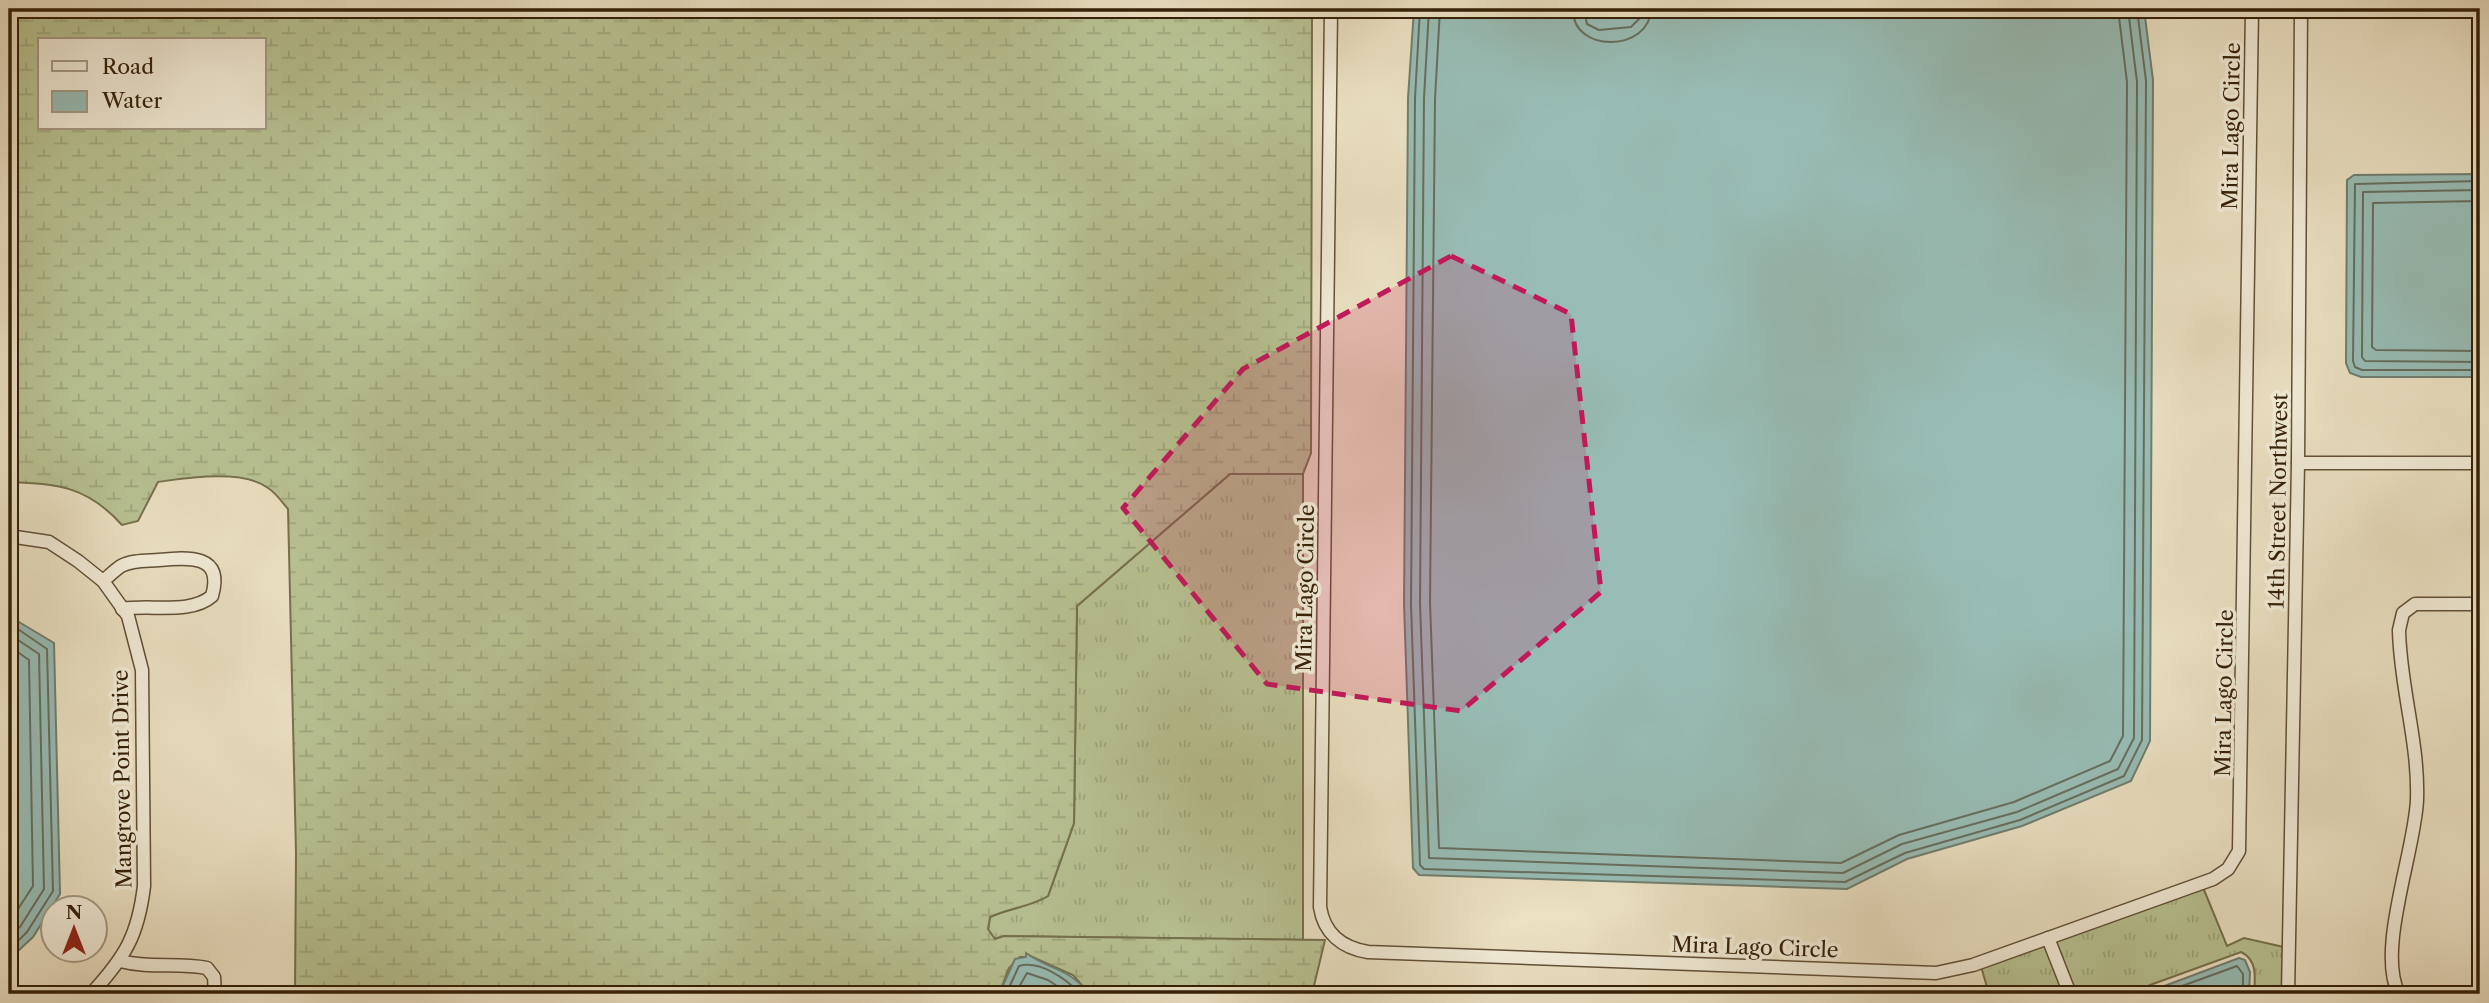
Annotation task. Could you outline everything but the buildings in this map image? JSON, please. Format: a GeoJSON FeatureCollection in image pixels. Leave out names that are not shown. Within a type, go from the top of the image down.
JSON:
{"type":"FeatureCollection","features":[{"type":"Feature","properties":{"kind":"street","name":"Mira Lago Circle"},"geometry":{"type":"LineString","coordinates":[[1331,9],[1320,906],[1330,933],[1347,947],[1368,953],[1936,973],[1973,965],[2213,879],[2232,864],[2241,845],[2252,9]]}},
{"type":"Feature","properties":{"kind":"street","name":"14th Street Northwest"},"geometry":{"type":"LineString","coordinates":[[2288,994],[2298,463],[2301,9]]}},
{"type":"Feature","properties":{"kind":"street"},"geometry":{"type":"LineString","coordinates":[[2298,463],[2480,463]]}},
{"type":"Feature","properties":{"kind":"street","name":"Mangrove Point Drive"},"geometry":{"type":"LineString","coordinates":[[9,536],[49,542],[103,581],[132,627],[142,670],[144,886],[140,918],[120,961],[91,994]]}},
{"type":"Feature","properties":{"kind":"street"},"geometry":{"type":"LineString","coordinates":[[103,581],[121,566],[133,562],[184,557],[209,565],[214,575],[212,596],[204,603],[192,607],[142,606],[122,609]]}},
{"type":"Feature","properties":{"kind":"street"},"geometry":{"type":"LineString","coordinates":[[2399,994],[2395,986],[2392,962],[2394,937],[2417,799],[2399,630],[2403,613],[2415,604],[2480,604]]}},
{"type":"Feature","properties":{"kind":"street"},"geometry":{"type":"LineString","coordinates":[[2048,938],[2070,994]]}},
{"type":"Feature","properties":{"kind":"street"},"geometry":{"type":"LineString","coordinates":[[120,961],[145,968],[193,965],[207,968],[214,977],[215,994]]}},
{"type":"Feature","properties":{"kind":"highlighted area"},"geometry":{"type":"Polygon","coordinates":[[[1451,256],[1571,314],[1601,592],[1461,711],[1267,684],[1123,508],[1243,369],[1451,256]]]}},
{"type":"Feature","properties":{"kind":"green space"},"geometry":{"type":"Polygon","coordinates":[[[9,9],[1308,9],[1312,19],[1311,453],[1303,474],[1230,474],[1077,606],[1074,823],[1048,896],[990,917],[988,929],[995,939],[1004,936],[1325,940],[1312,994],[1090,994],[1073,975],[1026,954],[1026,957],[1020,957],[1009,968],[999,994],[295,994],[296,853],[288,509],[274,492],[257,482],[244,478],[214,476],[158,482],[138,521],[122,525],[109,512],[84,495],[42,484],[9,482],[9,9]]]}},
{"type":"Feature","properties":{"kind":"green space"},"geometry":{"type":"Polygon","coordinates":[[[1230,474],[1303,474],[1303,940],[1004,936],[994,939],[988,930],[990,917],[1048,896],[1074,823],[1077,606],[1230,474]]]}},
{"type":"Feature","properties":{"kind":"green space"},"geometry":{"type":"Polygon","coordinates":[[[2202,885],[2227,946],[2244,938],[2284,947],[2283,994],[2254,994],[2253,965],[2241,952],[2150,985],[2133,994],[1989,994],[1980,963],[2202,885]]]}},
{"type":"Feature","properties":{"kind":"water"},"geometry":{"type":"Polygon","coordinates":[[[1414,9],[1599,9],[1600,15],[1624,14],[1625,9],[2144,9],[2153,80],[2150,741],[2131,781],[2022,826],[1907,859],[1847,889],[1419,875],[1413,868],[1404,604],[1408,98],[1414,9]]]}},
{"type":"Feature","properties":{"kind":"water"},"geometry":{"type":"Polygon","coordinates":[[[2480,174],[2480,377],[2361,377],[2350,373],[2346,363],[2347,180],[2354,175],[2480,174]]]}},
{"type":"Feature","properties":{"kind":"water"},"geometry":{"type":"Polygon","coordinates":[[[9,616],[54,643],[60,894],[38,894],[38,929],[18,951],[9,952],[9,616]]]}},
{"type":"Feature","properties":{"kind":"water"},"geometry":{"type":"Polygon","coordinates":[[[1026,953],[1066,973],[1090,994],[999,994],[1015,959],[1026,957],[1026,953]]]}},
{"type":"Feature","properties":{"kind":"water"},"geometry":{"type":"Polygon","coordinates":[[[2239,958],[2245,960],[2250,972],[2249,994],[2143,994],[2239,958]]]}}]}
